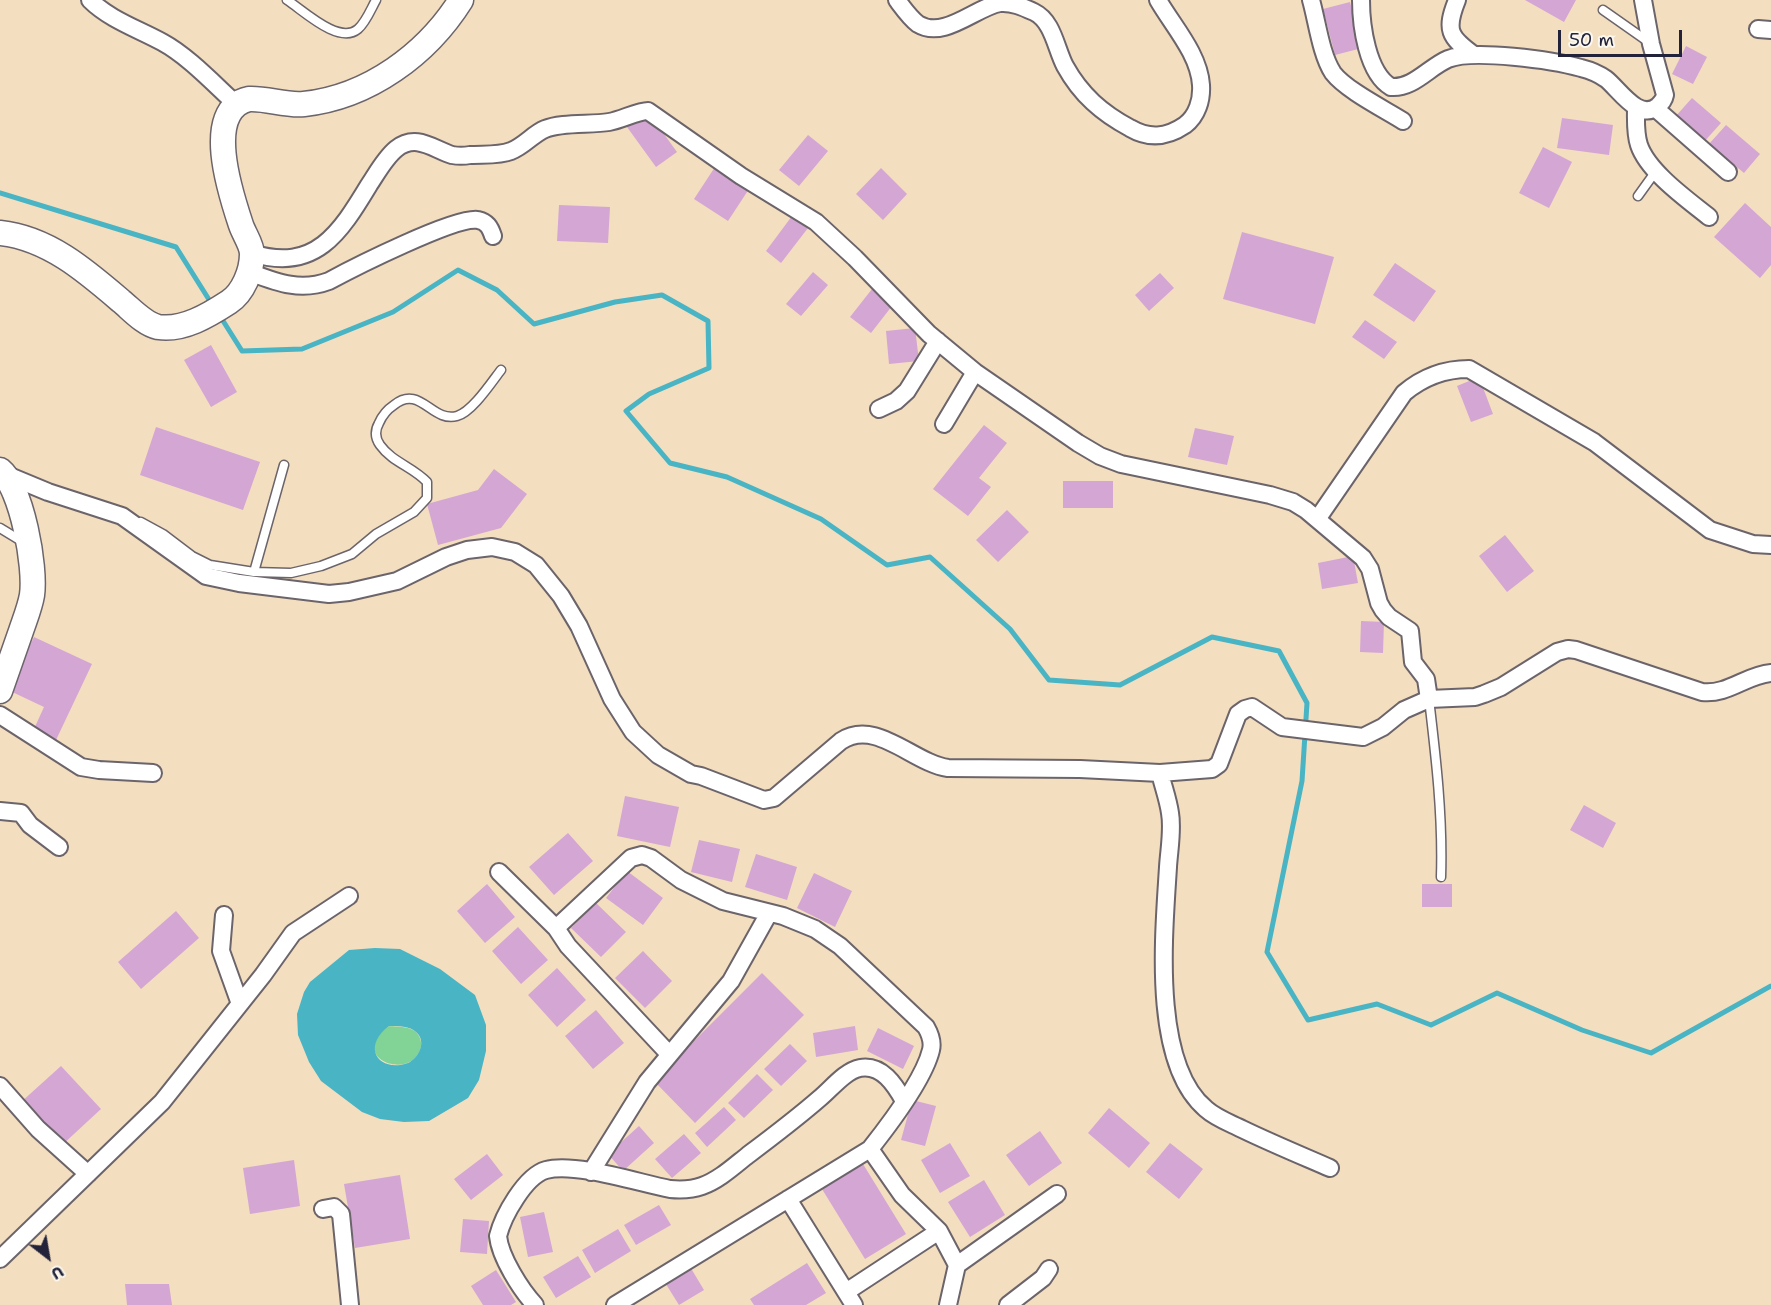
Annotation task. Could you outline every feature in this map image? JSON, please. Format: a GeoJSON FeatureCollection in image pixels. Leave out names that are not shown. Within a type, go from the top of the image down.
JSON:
{"type":"FeatureCollection","features":[{"type":"Feature","properties":{"kind":"main road"},"geometry":{"type":"LineString","coordinates":[[0,233],[28,240],[63,255],[153,325],[172,327],[193,322],[238,295],[250,262],[231,195],[225,164],[225,125],[228,113],[236,104],[245,99],[303,104],[354,91],[413,56],[439,30],[461,0]]}},
{"type":"Feature","properties":{"kind":"main road"},"geometry":{"type":"LineString","coordinates":[[0,691],[32,594],[28,545],[19,502],[3,472]]}},
{"type":"Feature","properties":{"kind":"street"},"geometry":{"type":"LineString","coordinates":[[90,0],[98,7],[163,43],[236,104]]}},
{"type":"Feature","properties":{"kind":"street"},"geometry":{"type":"LineString","coordinates":[[897,0],[919,24],[927,26],[953,25],[997,3],[1021,6],[1039,14],[1047,24],[1065,66],[1087,98],[1115,120],[1152,137],[1174,132],[1190,121],[1198,108],[1201,85],[1192,56],[1158,0]]}},
{"type":"Feature","properties":{"kind":"street"},"geometry":{"type":"LineString","coordinates":[[1311,0],[1324,49],[1334,73],[1349,87],[1403,121]]}},
{"type":"Feature","properties":{"kind":"street"},"geometry":{"type":"LineString","coordinates":[[1361,0],[1367,49],[1381,78],[1391,87],[1404,86],[1448,59],[1459,56],[1535,60],[1582,68],[1607,80],[1636,107],[1643,110],[1655,108],[1663,102],[1665,95],[1651,44],[1643,0]]}},
{"type":"Feature","properties":{"kind":"street"},"geometry":{"type":"LineString","coordinates":[[1457,0],[1449,21],[1450,27],[1457,43],[1474,55]]}},
{"type":"Feature","properties":{"kind":"street"},"geometry":{"type":"LineString","coordinates":[[1636,107],[1639,144],[1657,171],[1709,217]]}},
{"type":"Feature","properties":{"kind":"street"},"geometry":{"type":"LineString","coordinates":[[1655,108],[1728,172]]}},
{"type":"Feature","properties":{"kind":"street"},"geometry":{"type":"LineString","coordinates":[[250,262],[306,254],[325,245],[333,238],[357,205],[385,161],[401,146],[415,142],[425,143],[460,156],[505,153],[549,128],[612,122],[648,111],[741,176],[816,222],[938,341],[975,372],[1078,443],[1111,461],[1293,502],[1318,518],[1367,563],[1374,580],[1378,603],[1389,617],[1410,631],[1413,662],[1426,679],[1429,699]]}},
{"type":"Feature","properties":{"kind":"street"},"geometry":{"type":"LineString","coordinates":[[250,262],[285,285],[314,285],[329,281],[415,240],[463,221],[475,219],[484,222],[488,224],[493,236]]}},
{"type":"Feature","properties":{"kind":"street"},"geometry":{"type":"LineString","coordinates":[[879,410],[896,401],[907,391],[938,341]]}},
{"type":"Feature","properties":{"kind":"street"},"geometry":{"type":"LineString","coordinates":[[1318,518],[1404,393],[1420,381],[1437,373],[1469,369],[1594,442],[1710,530],[1754,544],[1771,545]]}},
{"type":"Feature","properties":{"kind":"street"},"geometry":{"type":"LineString","coordinates":[[944,424],[975,372]]}},
{"type":"Feature","properties":{"kind":"street"},"geometry":{"type":"LineString","coordinates":[[3,472],[48,492],[122,516],[206,576],[239,583],[329,594],[377,587],[397,581],[446,557],[467,550],[492,547],[515,552],[536,565],[561,596],[579,626],[612,699],[633,732],[658,755],[691,774],[764,800],[774,798],[848,736],[861,734],[884,740],[925,760],[948,768],[1080,769],[1160,773],[1208,770],[1216,767],[1221,760],[1238,714],[1245,709],[1252,707],[1282,727],[1363,737],[1383,727],[1404,710],[1429,699],[1474,697],[1484,694],[1501,687],[1557,652],[1572,649],[1702,692],[1721,692],[1755,676],[1771,673]]}},
{"type":"Feature","properties":{"kind":"street"},"geometry":{"type":"LineString","coordinates":[[0,715],[81,767],[153,773]]}},
{"type":"Feature","properties":{"kind":"street"},"geometry":{"type":"LineString","coordinates":[[1160,773],[1171,822],[1164,926],[1167,1019],[1172,1049],[1183,1078],[1194,1098],[1211,1113],[1277,1146],[1330,1168]]}},
{"type":"Feature","properties":{"kind":"street"},"geometry":{"type":"LineString","coordinates":[[0,811],[21,813],[30,825],[59,847]]}},
{"type":"Feature","properties":{"kind":"street"},"geometry":{"type":"LineString","coordinates":[[556,928],[631,858],[642,855],[651,858],[681,880],[723,902],[783,916],[829,937],[926,1027],[932,1042],[931,1050],[904,1101],[870,1149],[615,1305]]}},
{"type":"Feature","properties":{"kind":"street"},"geometry":{"type":"LineString","coordinates":[[499,872],[556,928],[568,946],[669,1054]]}},
{"type":"Feature","properties":{"kind":"street"},"geometry":{"type":"LineString","coordinates":[[0,1259],[162,1102],[263,975],[293,933],[349,896]]}},
{"type":"Feature","properties":{"kind":"street"},"geometry":{"type":"LineString","coordinates":[[591,1172],[629,1109],[669,1054],[731,981],[769,913]]}},
{"type":"Feature","properties":{"kind":"street"},"geometry":{"type":"LineString","coordinates":[[224,915],[221,951],[240,1004]]}},
{"type":"Feature","properties":{"kind":"street"},"geometry":{"type":"LineString","coordinates":[[535,1305],[521,1288],[498,1242],[500,1229],[514,1201],[532,1179],[546,1170],[568,1168],[682,1191],[704,1186],[727,1171],[803,1113],[850,1071],[861,1068],[876,1069],[897,1088],[904,1101]]}},
{"type":"Feature","properties":{"kind":"street"},"geometry":{"type":"LineString","coordinates":[[0,1086],[38,1129],[88,1174]]}},
{"type":"Feature","properties":{"kind":"street"},"geometry":{"type":"LineString","coordinates":[[870,1149],[902,1195],[939,1231],[957,1265],[948,1305]]}},
{"type":"Feature","properties":{"kind":"street"},"geometry":{"type":"LineString","coordinates":[[957,1265],[1057,1194]]}},
{"type":"Feature","properties":{"kind":"street"},"geometry":{"type":"LineString","coordinates":[[788,1199],[850,1299],[939,1231]]}},
{"type":"Feature","properties":{"kind":"street"},"geometry":{"type":"LineString","coordinates":[[323,1209],[334,1207],[341,1214],[350,1305]]}},
{"type":"Feature","properties":{"kind":"street"},"geometry":{"type":"LineString","coordinates":[[1008,1305],[1043,1278],[1049,1269]]}},
{"type":"Feature","properties":{"kind":"lane"},"geometry":{"type":"LineString","coordinates":[[287,0],[334,32],[345,34],[361,25],[376,0]]}},
{"type":"Feature","properties":{"kind":"lane"},"geometry":{"type":"LineString","coordinates":[[1603,10],[1651,44]]}},
{"type":"Feature","properties":{"kind":"lane"},"geometry":{"type":"LineString","coordinates":[[1638,196],[1657,171]]}},
{"type":"Feature","properties":{"kind":"lane"},"geometry":{"type":"LineString","coordinates":[[122,516],[153,528],[202,562],[254,573],[291,573],[337,560],[352,554],[376,534],[414,512],[427,498],[427,482],[393,458],[381,446],[376,435],[379,422],[391,407],[407,399],[416,400],[444,416],[459,416],[468,410],[501,370]]}},
{"type":"Feature","properties":{"kind":"lane"},"geometry":{"type":"LineString","coordinates":[[254,573],[284,465]]}},
{"type":"Feature","properties":{"kind":"lane"},"geometry":{"type":"LineString","coordinates":[[0,528],[28,545]]}},
{"type":"Feature","properties":{"kind":"lane"},"geometry":{"type":"LineString","coordinates":[[1429,699],[1440,784],[1441,877]]}},
{"type":"Feature","properties":{"kind":"green space"},"geometry":{"type":"Polygon","coordinates":[[[389,1026],[414,1030],[419,1036],[420,1050],[411,1061],[392,1064],[376,1055],[374,1047],[378,1037],[389,1026]]]}},
{"type":"Feature","properties":{"kind":"water"},"geometry":{"type":"Polygon","coordinates":[[[400,949],[440,969],[475,995],[486,1025],[486,1051],[479,1080],[468,1098],[429,1121],[404,1122],[380,1119],[362,1112],[321,1081],[309,1062],[298,1035],[297,1014],[310,982],[349,950],[400,949]],[[389,1026],[380,1034],[376,1042],[377,1056],[389,1065],[412,1061],[420,1049],[419,1036],[411,1029],[389,1026]]]}},
{"type":"Feature","properties":{"kind":"building"},"geometry":{"type":"Polygon","coordinates":[[[1525,0],[1576,0],[1564,22],[1525,0]]]}},
{"type":"Feature","properties":{"kind":"building"},"geometry":{"type":"Polygon","coordinates":[[[1350,2],[1362,48],[1335,55],[1323,9],[1350,2]]]}},
{"type":"Feature","properties":{"kind":"building"},"geometry":{"type":"Polygon","coordinates":[[[1686,46],[1707,57],[1693,84],[1672,74],[1686,46]]]}},
{"type":"Feature","properties":{"kind":"building"},"geometry":{"type":"Polygon","coordinates":[[[1692,98],[1721,123],[1703,143],[1675,117],[1692,98]]]}},
{"type":"Feature","properties":{"kind":"building"},"geometry":{"type":"Polygon","coordinates":[[[648,112],[677,152],[656,167],[627,127],[648,112]]]}},
{"type":"Feature","properties":{"kind":"building"},"geometry":{"type":"Polygon","coordinates":[[[1562,118],[1613,125],[1609,155],[1557,148],[1562,118]]]}},
{"type":"Feature","properties":{"kind":"building"},"geometry":{"type":"Polygon","coordinates":[[[1726,125],[1760,154],[1744,173],[1709,144],[1726,125]]]}},
{"type":"Feature","properties":{"kind":"building"},"geometry":{"type":"Polygon","coordinates":[[[808,135],[828,151],[799,186],[779,170],[808,135]]]}},
{"type":"Feature","properties":{"kind":"building"},"geometry":{"type":"Polygon","coordinates":[[[1543,147],[1572,162],[1549,208],[1519,193],[1543,147]]]}},
{"type":"Feature","properties":{"kind":"building"},"geometry":{"type":"Polygon","coordinates":[[[715,167],[749,189],[728,221],[694,199],[715,167]]]}},
{"type":"Feature","properties":{"kind":"building"},"geometry":{"type":"Polygon","coordinates":[[[881,168],[907,194],[883,220],[856,194],[881,168]]]}},
{"type":"Feature","properties":{"kind":"building"},"geometry":{"type":"Polygon","coordinates":[[[1745,203],[1771,227],[1771,265],[1760,278],[1714,237],[1745,203]]]}},
{"type":"Feature","properties":{"kind":"building"},"geometry":{"type":"Polygon","coordinates":[[[559,205],[610,207],[608,243],[557,241],[559,205]]]}},
{"type":"Feature","properties":{"kind":"building"},"geometry":{"type":"Polygon","coordinates":[[[792,216],[808,228],[781,263],[766,251],[792,216]]]}},
{"type":"Feature","properties":{"kind":"building"},"geometry":{"type":"Polygon","coordinates":[[[1242,232],[1334,257],[1315,324],[1223,299],[1242,232]]]}},
{"type":"Feature","properties":{"kind":"building"},"geometry":{"type":"Polygon","coordinates":[[[1395,263],[1436,291],[1414,322],[1373,295],[1395,263]]]}},
{"type":"Feature","properties":{"kind":"building"},"geometry":{"type":"Polygon","coordinates":[[[813,272],[828,285],[801,316],[786,304],[813,272]]]}},
{"type":"Feature","properties":{"kind":"building"},"geometry":{"type":"Polygon","coordinates":[[[1160,273],[1174,288],[1149,311],[1135,295],[1160,273]]]}},
{"type":"Feature","properties":{"kind":"building"},"geometry":{"type":"Polygon","coordinates":[[[872,289],[892,306],[871,333],[850,317],[872,289]]]}},
{"type":"Feature","properties":{"kind":"building"},"geometry":{"type":"Polygon","coordinates":[[[1365,320],[1397,342],[1384,359],[1352,337],[1365,320]]]}},
{"type":"Feature","properties":{"kind":"building"},"geometry":{"type":"Polygon","coordinates":[[[915,328],[919,361],[889,364],[886,331],[915,328]]]}},
{"type":"Feature","properties":{"kind":"building"},"geometry":{"type":"Polygon","coordinates":[[[211,345],[237,392],[211,407],[184,360],[211,345]]]}},
{"type":"Feature","properties":{"kind":"building"},"geometry":{"type":"Polygon","coordinates":[[[1479,377],[1493,414],[1471,422],[1457,386],[1479,377]]]}},
{"type":"Feature","properties":{"kind":"building"},"geometry":{"type":"Polygon","coordinates":[[[984,425],[1007,443],[979,478],[991,487],[968,516],[933,489],[984,425]]]}},
{"type":"Feature","properties":{"kind":"building"},"geometry":{"type":"Polygon","coordinates":[[[156,427],[260,462],[243,510],[140,475],[156,427]]]}},
{"type":"Feature","properties":{"kind":"building"},"geometry":{"type":"Polygon","coordinates":[[[1195,428],[1234,436],[1227,465],[1188,457],[1195,428]]]}},
{"type":"Feature","properties":{"kind":"building"},"geometry":{"type":"Polygon","coordinates":[[[494,469],[527,494],[501,528],[438,545],[427,504],[478,490],[494,469]]]}},
{"type":"Feature","properties":{"kind":"building"},"geometry":{"type":"Polygon","coordinates":[[[1063,481],[1113,481],[1113,508],[1063,508],[1063,481]]]}},
{"type":"Feature","properties":{"kind":"building"},"geometry":{"type":"Polygon","coordinates":[[[1007,510],[1029,532],[998,562],[976,540],[1007,510]]]}},
{"type":"Feature","properties":{"kind":"building"},"geometry":{"type":"Polygon","coordinates":[[[1505,535],[1534,571],[1507,592],[1479,556],[1505,535]]]}},
{"type":"Feature","properties":{"kind":"building"},"geometry":{"type":"Polygon","coordinates":[[[1353,556],[1358,583],[1322,589],[1318,563],[1353,556]]]}},
{"type":"Feature","properties":{"kind":"building"},"geometry":{"type":"Polygon","coordinates":[[[1361,621],[1384,622],[1383,653],[1360,652],[1361,621]]]}},
{"type":"Feature","properties":{"kind":"building"},"geometry":{"type":"Polygon","coordinates":[[[34,637],[92,664],[56,740],[34,729],[44,707],[8,690],[34,637]]]}},
{"type":"Feature","properties":{"kind":"building"},"geometry":{"type":"Polygon","coordinates":[[[625,796],[679,807],[670,847],[617,836],[625,796]]]}},
{"type":"Feature","properties":{"kind":"building"},"geometry":{"type":"Polygon","coordinates":[[[1584,805],[1616,823],[1603,848],[1570,830],[1584,805]]]}},
{"type":"Feature","properties":{"kind":"building"},"geometry":{"type":"Polygon","coordinates":[[[568,833],[593,861],[554,895],[529,867],[568,833]]]}},
{"type":"Feature","properties":{"kind":"building"},"geometry":{"type":"Polygon","coordinates":[[[699,840],[740,849],[732,882],[691,872],[699,840]]]}},
{"type":"Feature","properties":{"kind":"building"},"geometry":{"type":"Polygon","coordinates":[[[756,854],[797,867],[787,900],[745,887],[756,854]]]}},
{"type":"Feature","properties":{"kind":"building"},"geometry":{"type":"Polygon","coordinates":[[[627,871],[663,898],[643,925],[606,898],[627,871]]]}},
{"type":"Feature","properties":{"kind":"building"},"geometry":{"type":"Polygon","coordinates":[[[814,873],[852,891],[835,927],[797,908],[814,873]]]}},
{"type":"Feature","properties":{"kind":"building"},"geometry":{"type":"Polygon","coordinates":[[[487,884],[515,917],[485,943],[457,911],[487,884]]]}},
{"type":"Feature","properties":{"kind":"building"},"geometry":{"type":"Polygon","coordinates":[[[1422,884],[1452,884],[1452,907],[1422,907],[1422,884]]]}},
{"type":"Feature","properties":{"kind":"building"},"geometry":{"type":"Polygon","coordinates":[[[596,903],[626,932],[601,957],[571,928],[596,903]]]}},
{"type":"Feature","properties":{"kind":"building"},"geometry":{"type":"Polygon","coordinates":[[[176,911],[199,938],[141,989],[118,962],[176,911]]]}},
{"type":"Feature","properties":{"kind":"building"},"geometry":{"type":"Polygon","coordinates":[[[518,927],[548,960],[521,984],[492,951],[518,927]]]}},
{"type":"Feature","properties":{"kind":"building"},"geometry":{"type":"Polygon","coordinates":[[[643,951],[672,981],[645,1008],[615,978],[643,951]]]}},
{"type":"Feature","properties":{"kind":"building"},"geometry":{"type":"Polygon","coordinates":[[[557,968],[586,1000],[557,1027],[528,995],[557,968]]]}},
{"type":"Feature","properties":{"kind":"building"},"geometry":{"type":"Polygon","coordinates":[[[762,973],[804,1015],[695,1123],[654,1081],[762,973]]]}},
{"type":"Feature","properties":{"kind":"building"},"geometry":{"type":"Polygon","coordinates":[[[596,1010],[624,1043],[593,1069],[565,1036],[596,1010]]]}},
{"type":"Feature","properties":{"kind":"building"},"geometry":{"type":"Polygon","coordinates":[[[855,1026],[858,1050],[816,1057],[813,1033],[855,1026]]]}},
{"type":"Feature","properties":{"kind":"building"},"geometry":{"type":"Polygon","coordinates":[[[878,1028],[914,1046],[903,1069],[867,1051],[878,1028]]]}},
{"type":"Feature","properties":{"kind":"building"},"geometry":{"type":"Polygon","coordinates":[[[790,1044],[807,1061],[781,1086],[764,1069],[790,1044]]]}},
{"type":"Feature","properties":{"kind":"building"},"geometry":{"type":"Polygon","coordinates":[[[61,1066],[101,1109],[61,1146],[20,1103],[61,1066]]]}},
{"type":"Feature","properties":{"kind":"building"},"geometry":{"type":"Polygon","coordinates":[[[757,1074],[773,1090],[744,1118],[728,1103],[757,1074]]]}},
{"type":"Feature","properties":{"kind":"building"},"geometry":{"type":"Polygon","coordinates":[[[912,1100],[936,1106],[925,1146],[901,1140],[912,1100]]]}},
{"type":"Feature","properties":{"kind":"building"},"geometry":{"type":"Polygon","coordinates":[[[724,1107],[736,1120],[707,1147],[695,1133],[724,1107]]]}},
{"type":"Feature","properties":{"kind":"building"},"geometry":{"type":"Polygon","coordinates":[[[1109,1108],[1150,1143],[1129,1168],[1088,1133],[1109,1108]]]}},
{"type":"Feature","properties":{"kind":"building"},"geometry":{"type":"Polygon","coordinates":[[[639,1126],[654,1143],[623,1171],[608,1154],[639,1126]]]}},
{"type":"Feature","properties":{"kind":"building"},"geometry":{"type":"Polygon","coordinates":[[[1040,1131],[1062,1163],[1029,1186],[1006,1155],[1040,1131]]]}},
{"type":"Feature","properties":{"kind":"building"},"geometry":{"type":"Polygon","coordinates":[[[684,1134],[701,1153],[672,1178],[655,1159],[684,1134]]]}},
{"type":"Feature","properties":{"kind":"building"},"geometry":{"type":"Polygon","coordinates":[[[950,1143],[970,1176],[940,1193],[921,1160],[950,1143]]]}},
{"type":"Feature","properties":{"kind":"building"},"geometry":{"type":"Polygon","coordinates":[[[1170,1143],[1203,1169],[1179,1199],[1146,1172],[1170,1143]]]}},
{"type":"Feature","properties":{"kind":"building"},"geometry":{"type":"Polygon","coordinates":[[[487,1154],[503,1175],[471,1200],[454,1179],[487,1154]]]}},
{"type":"Feature","properties":{"kind":"building"},"geometry":{"type":"Polygon","coordinates":[[[294,1160],[300,1206],[250,1214],[243,1168],[294,1160]]]}},
{"type":"Feature","properties":{"kind":"building"},"geometry":{"type":"Polygon","coordinates":[[[863,1164],[906,1234],[865,1259],[822,1189],[863,1164]]]}},
{"type":"Feature","properties":{"kind":"building"},"geometry":{"type":"Polygon","coordinates":[[[400,1175],[410,1239],[355,1248],[344,1184],[400,1175]]]}},
{"type":"Feature","properties":{"kind":"building"},"geometry":{"type":"Polygon","coordinates":[[[984,1180],[1005,1215],[970,1237],[948,1202],[984,1180]]]}},
{"type":"Feature","properties":{"kind":"building"},"geometry":{"type":"Polygon","coordinates":[[[659,1205],[671,1225],[636,1245],[624,1225],[659,1205]]]}},
{"type":"Feature","properties":{"kind":"building"},"geometry":{"type":"Polygon","coordinates":[[[544,1212],[553,1252],[528,1257],[520,1217],[544,1212]]]}},
{"type":"Feature","properties":{"kind":"building"},"geometry":{"type":"Polygon","coordinates":[[[463,1219],[489,1221],[487,1254],[460,1252],[463,1219]]]}},
{"type":"Feature","properties":{"kind":"building"},"geometry":{"type":"Polygon","coordinates":[[[618,1229],[631,1251],[595,1273],[582,1250],[618,1229]]]}},
{"type":"Feature","properties":{"kind":"building"},"geometry":{"type":"Polygon","coordinates":[[[578,1256],[591,1277],[556,1298],[543,1277],[578,1256]]]}},
{"type":"Feature","properties":{"kind":"building"},"geometry":{"type":"Polygon","coordinates":[[[807,1263],[826,1293],[806,1305],[754,1305],[750,1299],[807,1263]]]}},
{"type":"Feature","properties":{"kind":"building"},"geometry":{"type":"Polygon","coordinates":[[[689,1265],[704,1290],[679,1305],[664,1281],[689,1265]]]}},
{"type":"Feature","properties":{"kind":"building"},"geometry":{"type":"Polygon","coordinates":[[[496,1270],[516,1302],[511,1305],[483,1305],[471,1286],[496,1270]]]}},
{"type":"Feature","properties":{"kind":"building"},"geometry":{"type":"Polygon","coordinates":[[[125,1284],[169,1284],[172,1305],[127,1305],[125,1284]]]}},
{"type":"Feature","properties":{"kind":"waterway"},"geometry":{"type":"LineString","coordinates":[[0,193],[176,247],[213,306]]}},
{"type":"Feature","properties":{"kind":"waterway"},"geometry":{"type":"LineString","coordinates":[[220,316],[242,351],[302,349],[393,312],[458,270],[497,290],[534,324],[615,302],[662,295],[708,321],[709,368],[649,394],[626,411],[670,463],[727,477],[821,519],[887,565],[930,557],[1010,629],[1049,680],[1120,685],[1212,637],[1279,651],[1307,703],[1302,781],[1267,952],[1308,1020],[1377,1004],[1431,1025],[1497,993],[1582,1030],[1651,1053],[1771,986]]}}]}
